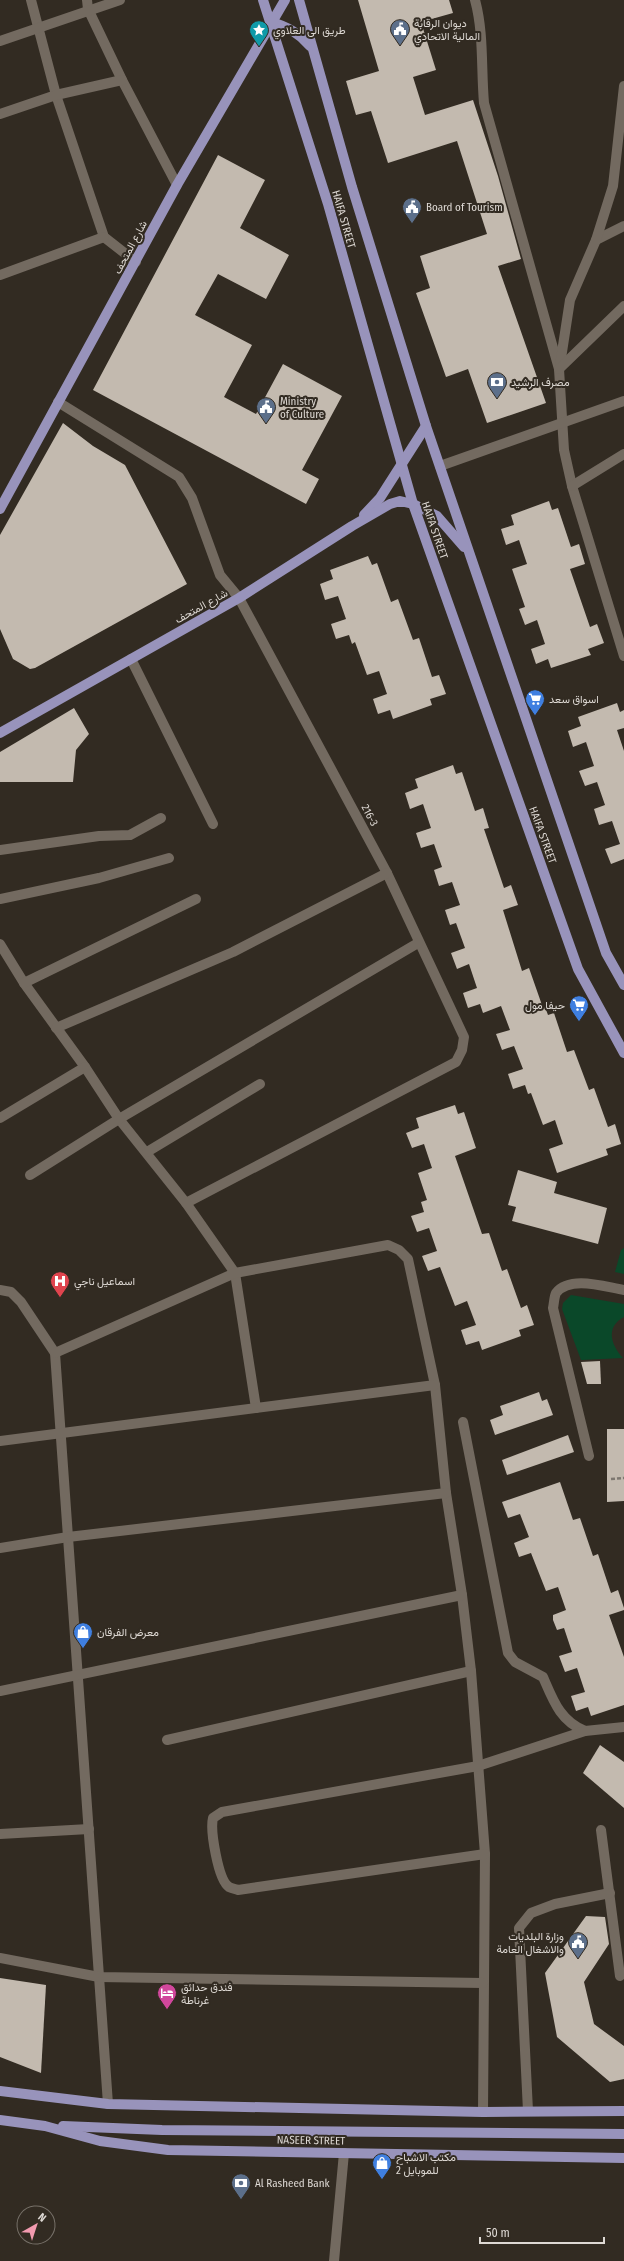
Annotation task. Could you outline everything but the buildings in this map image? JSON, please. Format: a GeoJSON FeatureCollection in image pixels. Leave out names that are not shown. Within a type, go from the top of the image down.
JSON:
{"type":"FeatureCollection","features":[{"type":"Feature","properties":{"kind":"main road","name":"HAIFA STREET"},"geometry":{"type":"LineString","coordinates":[[263,0],[328,204],[413,504],[578,969],[624,1053]]}},
{"type":"Feature","properties":{"kind":"main road","name":"شارع المتحف"},"geometry":{"type":"LineString","coordinates":[[0,509],[177,185],[285,0]]}},
{"type":"Feature","properties":{"kind":"main road","name":"HAIFA STREET"},"geometry":{"type":"LineString","coordinates":[[299,0],[311,48],[352,187],[426,426],[606,953],[624,985]]}},
{"type":"Feature","properties":{"kind":"main road"},"geometry":{"type":"LineString","coordinates":[[271,22],[298,33],[311,48]]}},
{"type":"Feature","properties":{"kind":"main road"},"geometry":{"type":"LineString","coordinates":[[352,526],[380,498],[426,426]]}},
{"type":"Feature","properties":{"kind":"main road","name":"شارع المتحف"},"geometry":{"type":"LineString","coordinates":[[0,733],[239,598],[352,526],[390,504],[400,501],[413,504]]}},
{"type":"Feature","properties":{"kind":"main road"},"geometry":{"type":"LineString","coordinates":[[413,504],[437,516],[468,551]]}},
{"type":"Feature","properties":{"kind":"main road"},"geometry":{"type":"LineString","coordinates":[[0,2092],[108,2104],[483,2112],[624,2111]]}},
{"type":"Feature","properties":{"kind":"main road","name":"NASEER STREET"},"geometry":{"type":"LineString","coordinates":[[0,2120],[45,2126],[100,2141],[168,2150],[624,2158]]}},
{"type":"Feature","properties":{"kind":"main road"},"geometry":{"type":"LineString","coordinates":[[45,2126],[162,2130],[624,2134]]}},
{"type":"Feature","properties":{"kind":"street"},"geometry":{"type":"LineString","coordinates":[[31,0],[56,95],[104,237],[136,262]]}},
{"type":"Feature","properties":{"kind":"street"},"geometry":{"type":"LineString","coordinates":[[0,41],[39,28],[88,5],[120,0]]}},
{"type":"Feature","properties":{"kind":"street"},"geometry":{"type":"LineString","coordinates":[[475,0],[482,39],[481,68],[484,103],[559,369]]}},
{"type":"Feature","properties":{"kind":"street"},"geometry":{"type":"LineString","coordinates":[[88,5],[122,80],[177,185]]}},
{"type":"Feature","properties":{"kind":"street"},"geometry":{"type":"LineString","coordinates":[[0,114],[56,95],[122,80]]}},
{"type":"Feature","properties":{"kind":"street"},"geometry":{"type":"LineString","coordinates":[[624,86],[612,186],[596,240],[570,300],[559,369],[564,450],[572,486],[624,656]]}},
{"type":"Feature","properties":{"kind":"street"},"geometry":{"type":"LineString","coordinates":[[596,240],[624,226]]}},
{"type":"Feature","properties":{"kind":"street"},"geometry":{"type":"LineString","coordinates":[[1,273],[104,237]]}},
{"type":"Feature","properties":{"kind":"street"},"geometry":{"type":"LineString","coordinates":[[559,369],[624,306]]}},
{"type":"Feature","properties":{"kind":"street"},"geometry":{"type":"LineString","coordinates":[[440,466],[624,401]]}},
{"type":"Feature","properties":{"kind":"street","name":"216-3"},"geometry":{"type":"LineString","coordinates":[[58,402],[179,477],[192,498],[220,575],[239,598],[387,873],[418,943],[464,1037],[462,1050],[456,1062],[186,1203]]}},
{"type":"Feature","properties":{"kind":"street"},"geometry":{"type":"LineString","coordinates":[[572,486],[624,454]]}},
{"type":"Feature","properties":{"kind":"street"},"geometry":{"type":"LineString","coordinates":[[131,659],[213,824]]}},
{"type":"Feature","properties":{"kind":"street"},"geometry":{"type":"LineString","coordinates":[[0,850],[99,836],[130,835],[161,818]]}},
{"type":"Feature","properties":{"kind":"street"},"geometry":{"type":"LineString","coordinates":[[0,899],[99,878],[169,858]]}},
{"type":"Feature","properties":{"kind":"street"},"geometry":{"type":"LineString","coordinates":[[56,1028],[233,952],[387,873]]}},
{"type":"Feature","properties":{"kind":"street"},"geometry":{"type":"LineString","coordinates":[[24,983],[196,899]]}},
{"type":"Feature","properties":{"kind":"street"},"geometry":{"type":"LineString","coordinates":[[30,1175],[119,1119],[418,943]]}},
{"type":"Feature","properties":{"kind":"street"},"geometry":{"type":"LineString","coordinates":[[0,944],[24,983],[85,1067],[119,1119],[148,1152],[235,1273],[256,1408]]}},
{"type":"Feature","properties":{"kind":"street"},"geometry":{"type":"LineString","coordinates":[[0,1118],[85,1067]]}},
{"type":"Feature","properties":{"kind":"street"},"geometry":{"type":"LineString","coordinates":[[148,1152],[260,1084]]}},
{"type":"Feature","properties":{"kind":"street"},"geometry":{"type":"LineString","coordinates":[[55,1353],[235,1273],[388,1245],[399,1250],[408,1259],[435,1385],[446,1493],[462,1595],[471,1671],[485,1854],[483,2112]]}},
{"type":"Feature","properties":{"kind":"street"},"geometry":{"type":"LineString","coordinates":[[590,1456],[553,1308],[555,1295],[564,1286],[577,1283],[624,1290]]}},
{"type":"Feature","properties":{"kind":"street"},"geometry":{"type":"LineString","coordinates":[[0,1290],[12,1292],[21,1302],[55,1353],[108,2104]]}},
{"type":"Feature","properties":{"kind":"street"},"geometry":{"type":"LineString","coordinates":[[0,1441],[435,1385]]}},
{"type":"Feature","properties":{"kind":"street"},"geometry":{"type":"LineString","coordinates":[[463,1422],[508,1653],[515,1662],[543,1677],[556,1708],[573,1727],[585,1731]]}},
{"type":"Feature","properties":{"kind":"street"},"geometry":{"type":"LineString","coordinates":[[0,1548],[68,1537],[446,1493]]}},
{"type":"Feature","properties":{"kind":"street"},"geometry":{"type":"LineString","coordinates":[[0,1692],[78,1677],[462,1595]]}},
{"type":"Feature","properties":{"kind":"street"},"geometry":{"type":"LineString","coordinates":[[167,1740],[471,1671]]}},
{"type":"Feature","properties":{"kind":"street"},"geometry":{"type":"LineString","coordinates":[[485,1854],[238,1890],[229,1887],[222,1878],[211,1827],[213,1818],[222,1812],[478,1766],[585,1731],[624,1727]]}},
{"type":"Feature","properties":{"kind":"street"},"geometry":{"type":"LineString","coordinates":[[0,1834],[89,1829]]}},
{"type":"Feature","properties":{"kind":"street"},"geometry":{"type":"LineString","coordinates":[[601,1830],[620,1976]]}},
{"type":"Feature","properties":{"kind":"street"},"geometry":{"type":"LineString","coordinates":[[528,2111],[519,1928],[531,1913],[556,1904],[610,1893]]}},
{"type":"Feature","properties":{"kind":"street"},"geometry":{"type":"LineString","coordinates":[[0,1958],[99,1976],[483,1983]]}},
{"type":"Feature","properties":{"kind":"street"},"geometry":{"type":"LineString","coordinates":[[334,2261],[344,2153]]}},
{"type":"Feature","properties":{"kind":"path"},"geometry":{"type":"LineString","coordinates":[[611,1479],[624,1478]]}},
{"type":"Feature","properties":{"kind":"green space"},"geometry":{"type":"Polygon","coordinates":[[[624,1248],[624,1274],[615,1272],[621,1250],[624,1248]]]}},
{"type":"Feature","properties":{"kind":"green space"},"geometry":{"type":"Polygon","coordinates":[[[571,1295],[624,1304],[624,1317],[618,1321],[612,1331],[615,1348],[623,1358],[581,1360],[562,1309],[563,1303],[571,1295]]]}},
{"type":"Feature","properties":{"kind":"place","name":"ديوان الرقابة المالية الاتحادي"},"geometry":{"type":"Point","coordinates":[400,46]}},
{"type":"Feature","properties":{"kind":"place","name":"طريق الى العلاوي"},"geometry":{"type":"Point","coordinates":[259,47]}},
{"type":"Feature","properties":{"kind":"place","name":"Board of Tourism"},"geometry":{"type":"Point","coordinates":[412,224]}},
{"type":"Feature","properties":{"kind":"place","name":"مصرف الرشيد"},"geometry":{"type":"Point","coordinates":[497,399]}},
{"type":"Feature","properties":{"kind":"place","name":"Ministry of Culture"},"geometry":{"type":"Point","coordinates":[266,424]}},
{"type":"Feature","properties":{"kind":"place","name":"اسواق سعد"},"geometry":{"type":"Point","coordinates":[535,716]}},
{"type":"Feature","properties":{"kind":"place","name":"حيفا مول"},"geometry":{"type":"Point","coordinates":[579,1022]}},
{"type":"Feature","properties":{"kind":"place","name":"اسماعيل ناجي"},"geometry":{"type":"Point","coordinates":[60,1298]}},
{"type":"Feature","properties":{"kind":"place","name":"معرض الفرقان"},"geometry":{"type":"Point","coordinates":[83,1649]}},
{"type":"Feature","properties":{"kind":"place","name":"وزارة البلديات والاشغال العامة"},"geometry":{"type":"Point","coordinates":[578,1959]}},
{"type":"Feature","properties":{"kind":"place","name":"فندق حدائق غرناطة"},"geometry":{"type":"Point","coordinates":[167,2010]}},
{"type":"Feature","properties":{"kind":"place","name":"مكتب الاشباح 2 للموبايل"},"geometry":{"type":"Point","coordinates":[382,2180]}},
{"type":"Feature","properties":{"kind":"place","name":"Al Rasheed Bank"},"geometry":{"type":"Point","coordinates":[241,2200]}}]}
